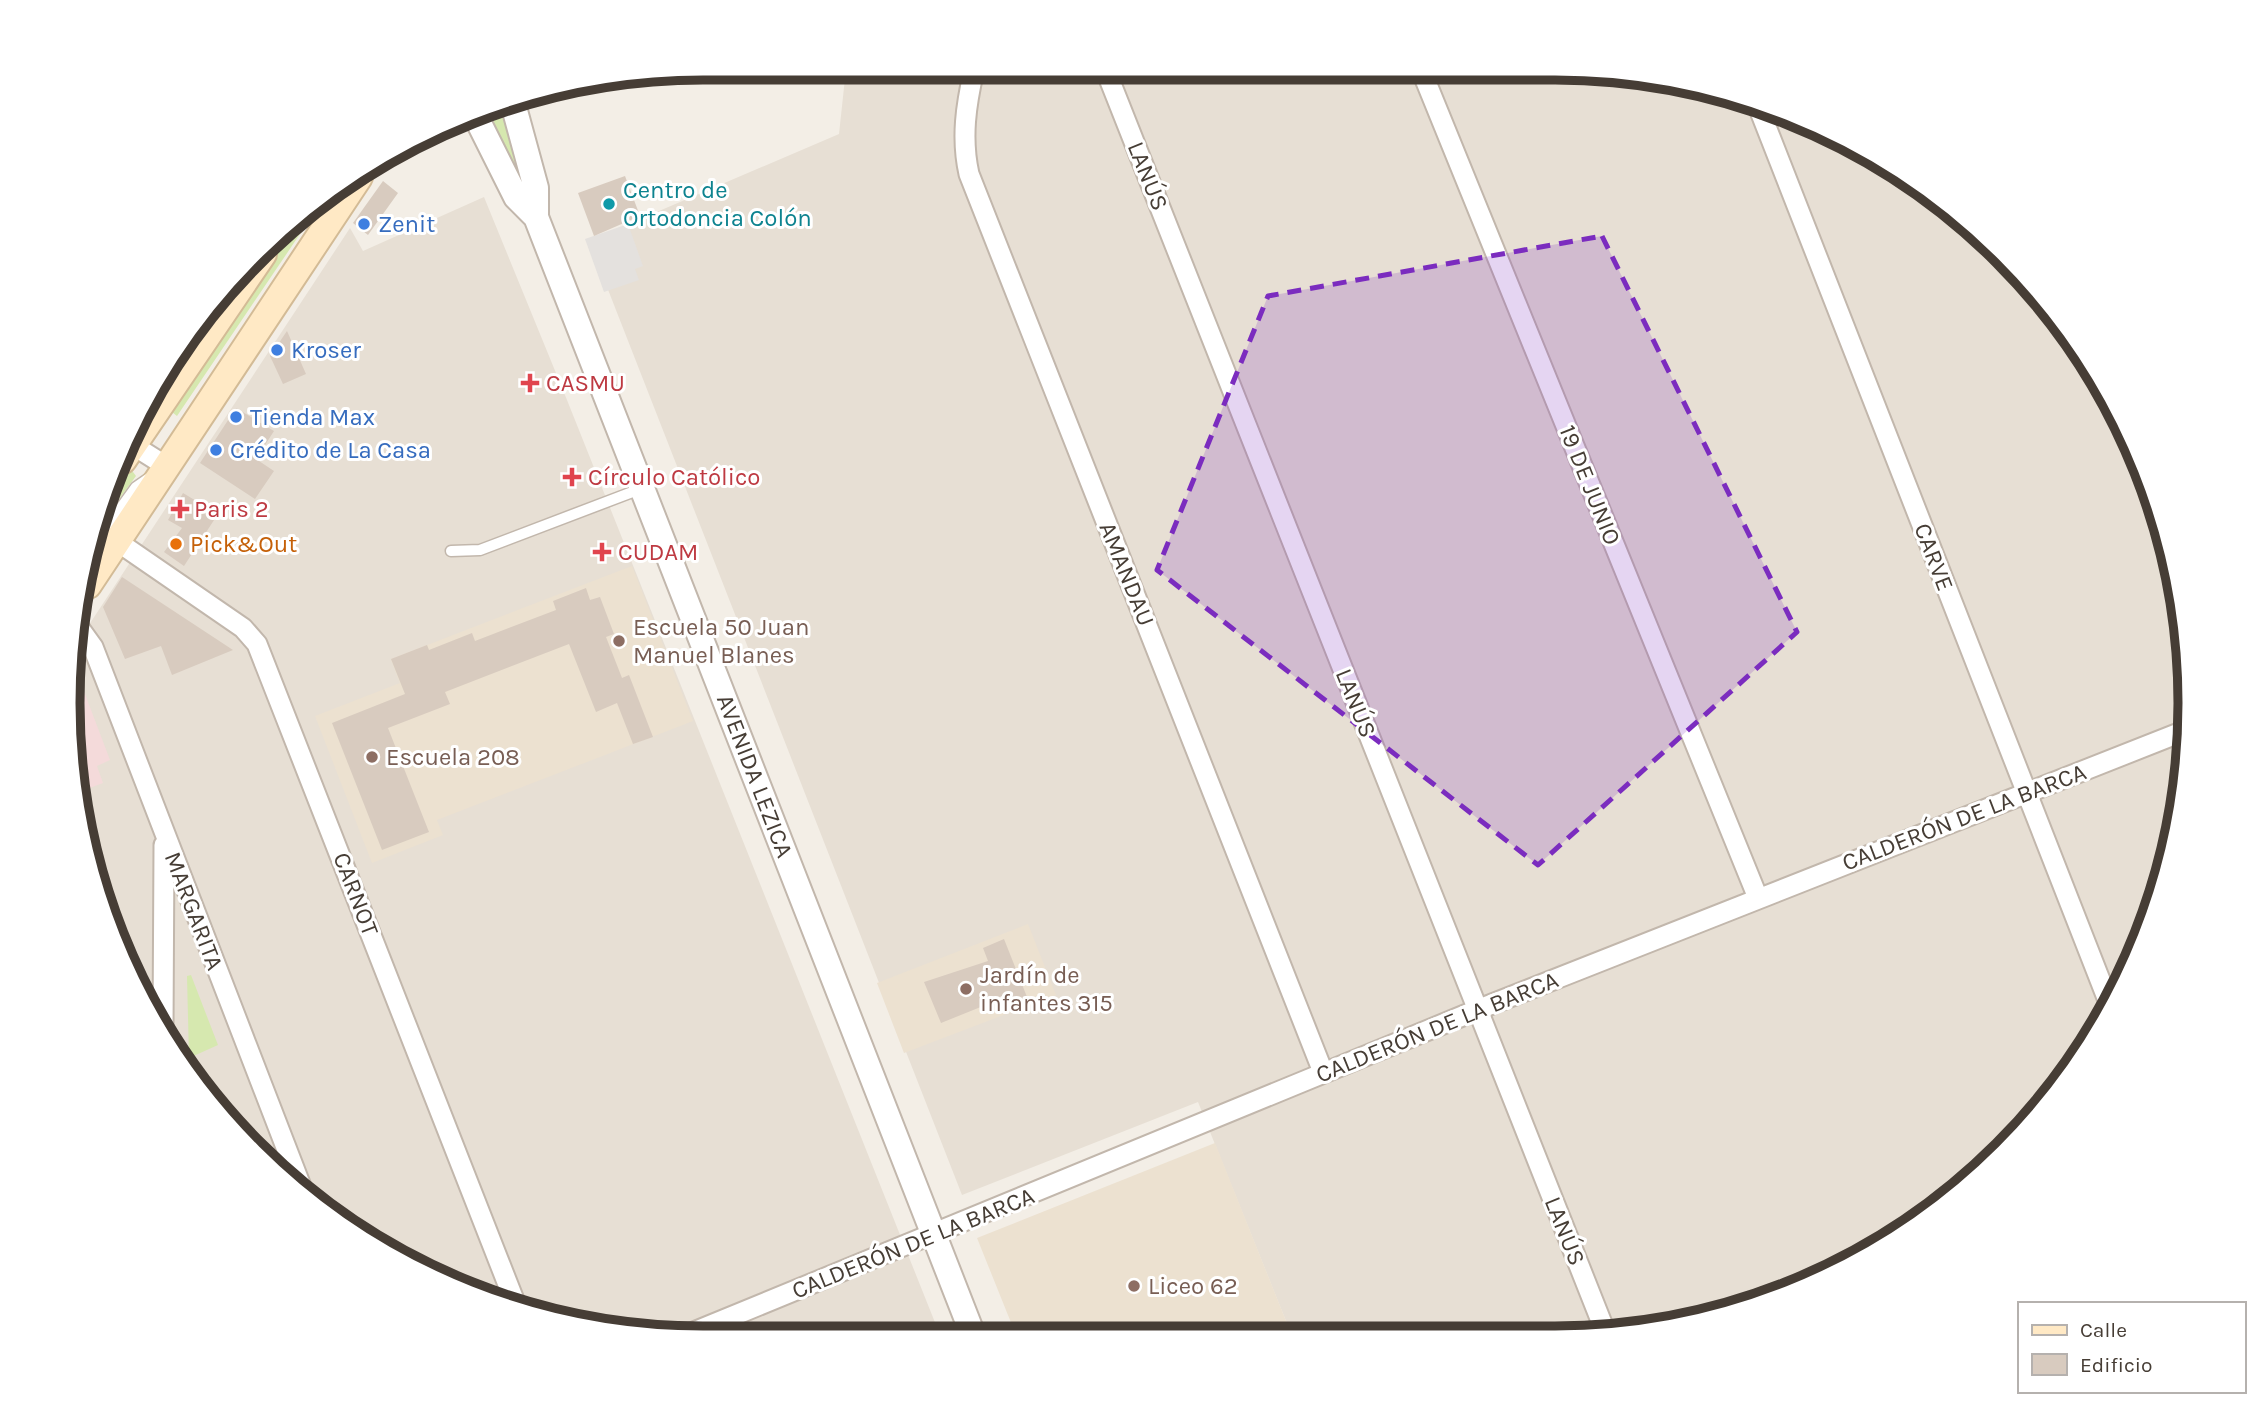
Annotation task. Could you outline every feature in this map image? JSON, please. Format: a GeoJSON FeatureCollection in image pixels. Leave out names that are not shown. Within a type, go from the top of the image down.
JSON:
{"type":"FeatureCollection","features":[{"type":"Feature","properties":{"kind":"main road"},"geometry":{"type":"LineString","coordinates":[[96,567],[106,543],[166,466],[351,190]]}},
{"type":"Feature","properties":{"kind":"main road"},"geometry":{"type":"LineString","coordinates":[[149,421],[237,291]]}},
{"type":"Feature","properties":{"kind":"street","name":"AMANDAU"},"geometry":{"type":"LineString","coordinates":[[972,80],[964,126],[964,152],[969,174],[1323,1072]]}},
{"type":"Feature","properties":{"kind":"street","name":"LANÚS"},"geometry":{"type":"LineString","coordinates":[[1110,80],[1602,1324]]}},
{"type":"Feature","properties":{"kind":"street","name":"19 DE JUNIO"},"geometry":{"type":"LineString","coordinates":[[1425,80],[1758,898]]}},
{"type":"Feature","properties":{"kind":"street","name":"AVENIDA LEZICA"},"geometry":{"type":"LineString","coordinates":[[515,110],[536,188],[536,217],[969,1326]]}},
{"type":"Feature","properties":{"kind":"street","name":"CARVE"},"geometry":{"type":"LineString","coordinates":[[1762,116],[2106,995]]}},
{"type":"Feature","properties":{"kind":"street","name":"AVENIDA LEZICA"},"geometry":{"type":"LineString","coordinates":[[479,123],[516,197],[536,217]]}},
{"type":"Feature","properties":{"kind":"street"},"geometry":{"type":"LineString","coordinates":[[134,452],[166,466]]}},
{"type":"Feature","properties":{"kind":"street","name":"CARNOT"},"geometry":{"type":"LineString","coordinates":[[106,543],[243,628],[257,644],[512,1296]]}},
{"type":"Feature","properties":{"kind":"street","name":"MARGARITA"},"geometry":{"type":"LineString","coordinates":[[85,635],[93,647],[297,1175]]}},
{"type":"Feature","properties":{"kind":"street","name":"CALDERÓN DE LA BARCA"},"geometry":{"type":"LineString","coordinates":[[709,1326],[1323,1072],[2177,734]]}},
{"type":"Feature","properties":{"kind":"street"},"geometry":{"type":"LineString","coordinates":[[163,1013],[164,834]]}},
{"type":"Feature","properties":{"kind":"lane"},"geometry":{"type":"LineString","coordinates":[[451,551],[480,550],[643,488]]}},
{"type":"Feature","properties":{"kind":"highlighted area"},"geometry":{"type":"Polygon","coordinates":[[[1602,236],[1797,632],[1538,865],[1157,570],[1268,296],[1602,236]]]}},
{"type":"Feature","properties":{"kind":"shaded area"},"geometry":{"type":"Polygon","coordinates":[[[845,80],[1596,82],[1677,92],[1756,114],[1794,128],[1867,164],[1935,209],[1996,263],[2024,293],[2074,357],[2095,392],[2131,465],[2145,503],[2167,582],[2173,622],[2177,663],[2177,744],[2167,825],[2157,865],[2131,942],[2114,979],[2074,1050],[2050,1083],[1996,1144],[1966,1172],[1902,1222],[1867,1243],[1794,1279],[1756,1293],[1677,1315],[1637,1321],[1556,1326],[1288,1326],[1198,1102],[962,1195],[589,241],[839,134],[845,80]]]}},
{"type":"Feature","properties":{"kind":"shaded area"},"geometry":{"type":"Polygon","coordinates":[[[484,197],[936,1326],[704,1326],[622,1321],[542,1305],[465,1279],[392,1243],[357,1222],[293,1172],[263,1144],[209,1083],[164,1015],[128,942],[102,865],[92,825],[80,704],[85,631],[350,228],[363,251],[484,197]]]}},
{"type":"Feature","properties":{"kind":"shaded area"},"geometry":{"type":"Polygon","coordinates":[[[628,224],[643,266],[635,269],[639,280],[604,292],[585,239],[628,224]]]}},
{"type":"Feature","properties":{"kind":"shaded area"},"geometry":{"type":"Polygon","coordinates":[[[632,566],[693,721],[437,820],[443,835],[372,863],[315,716],[400,683],[391,659],[632,566]]]}},
{"type":"Feature","properties":{"kind":"shaded area"},"geometry":{"type":"Polygon","coordinates":[[[81,683],[110,760],[97,766],[103,783],[87,789],[82,744],[81,683]]]}},
{"type":"Feature","properties":{"kind":"shaded area","name":"Jardín de infantes 315"},"geometry":{"type":"Polygon","coordinates":[[[1028,924],[1056,995],[904,1053],[877,983],[1028,924]]]}},
{"type":"Feature","properties":{"kind":"shaded area","name":"Liceo 62"},"geometry":{"type":"Polygon","coordinates":[[[1215,1143],[1288,1326],[1012,1326],[977,1238],[1215,1143]]]}},
{"type":"Feature","properties":{"kind":"green space"},"geometry":{"type":"Polygon","coordinates":[[[504,114],[518,166],[516,169],[491,119],[504,114]]]}},
{"type":"Feature","properties":{"kind":"green space"},"geometry":{"type":"Polygon","coordinates":[[[308,223],[177,416],[168,409],[284,244],[308,223]]]}},
{"type":"Feature","properties":{"kind":"green space"},"geometry":{"type":"Polygon","coordinates":[[[130,468],[136,476],[112,508],[114,503],[130,468]]]}},
{"type":"Feature","properties":{"kind":"green space"},"geometry":{"type":"Polygon","coordinates":[[[191,975],[218,1045],[190,1057],[189,1055],[187,976],[191,975]]]}},
{"type":"Feature","properties":{"kind":"building","name":"Centro de Ortodoncia Colón"},"geometry":{"type":"Polygon","coordinates":[[[625,176],[640,216],[594,236],[578,193],[625,176]]]}},
{"type":"Feature","properties":{"kind":"building"},"geometry":{"type":"Polygon","coordinates":[[[383,181],[398,193],[368,235],[353,223],[383,181]]]}},
{"type":"Feature","properties":{"kind":"building"},"geometry":{"type":"Polygon","coordinates":[[[287,331],[306,374],[283,384],[270,356],[287,331]]]}},
{"type":"Feature","properties":{"kind":"building"},"geometry":{"type":"Polygon","coordinates":[[[236,408],[274,431],[256,459],[274,471],[255,499],[200,463],[236,408]]]}},
{"type":"Feature","properties":{"kind":"building"},"geometry":{"type":"Polygon","coordinates":[[[183,493],[218,514],[184,566],[164,552],[182,528],[168,520],[183,493]]]}},
{"type":"Feature","properties":{"kind":"building"},"geometry":{"type":"Polygon","coordinates":[[[122,577],[233,650],[172,675],[161,646],[125,659],[103,607],[122,577]]]}},
{"type":"Feature","properties":{"kind":"building"},"geometry":{"type":"Polygon","coordinates":[[[586,588],[590,600],[600,597],[614,634],[606,637],[622,678],[629,675],[653,737],[633,744],[617,703],[596,712],[569,644],[445,692],[450,704],[388,728],[429,832],[382,850],[332,723],[405,694],[391,659],[427,645],[429,650],[472,633],[475,641],[556,610],[553,601],[586,588]]]}},
{"type":"Feature","properties":{"kind":"building"},"geometry":{"type":"Polygon","coordinates":[[[1004,939],[1027,997],[1006,1006],[1003,998],[941,1023],[924,982],[988,961],[983,948],[1004,939]]]}},
{"type":"Feature","properties":{"kind":"place","name":"Centro de Ortodoncia Colón"},"geometry":{"type":"Point","coordinates":[609,204]}},
{"type":"Feature","properties":{"kind":"place","name":"Zenit"},"geometry":{"type":"Point","coordinates":[364,224]}},
{"type":"Feature","properties":{"kind":"place","name":"Kroser"},"geometry":{"type":"Point","coordinates":[277,350]}},
{"type":"Feature","properties":{"kind":"place","name":"CASMU"},"geometry":{"type":"Point","coordinates":[530,383]}},
{"type":"Feature","properties":{"kind":"place","name":"Tienda Max"},"geometry":{"type":"Point","coordinates":[236,417]}},
{"type":"Feature","properties":{"kind":"place","name":"Crédito de La Casa"},"geometry":{"type":"Point","coordinates":[216,450]}},
{"type":"Feature","properties":{"kind":"place","name":"Círculo Católico"},"geometry":{"type":"Point","coordinates":[572,477]}},
{"type":"Feature","properties":{"kind":"place","name":"Paris 2"},"geometry":{"type":"Point","coordinates":[180,509]}},
{"type":"Feature","properties":{"kind":"place","name":"Pick&Out"},"geometry":{"type":"Point","coordinates":[176,544]}},
{"type":"Feature","properties":{"kind":"place","name":"CUDAM"},"geometry":{"type":"Point","coordinates":[602,552]}},
{"type":"Feature","properties":{"kind":"place","name":"Escuela 50 Juan Manuel Blanes"},"geometry":{"type":"Point","coordinates":[619,641]}},
{"type":"Feature","properties":{"kind":"place","name":"Escuela 208"},"geometry":{"type":"Point","coordinates":[372,757]}},
{"type":"Feature","properties":{"kind":"place","name":"Jardín de infantes 315"},"geometry":{"type":"Point","coordinates":[966,989]}},
{"type":"Feature","properties":{"kind":"place","name":"Liceo 62"},"geometry":{"type":"Point","coordinates":[1134,1286]}}]}
